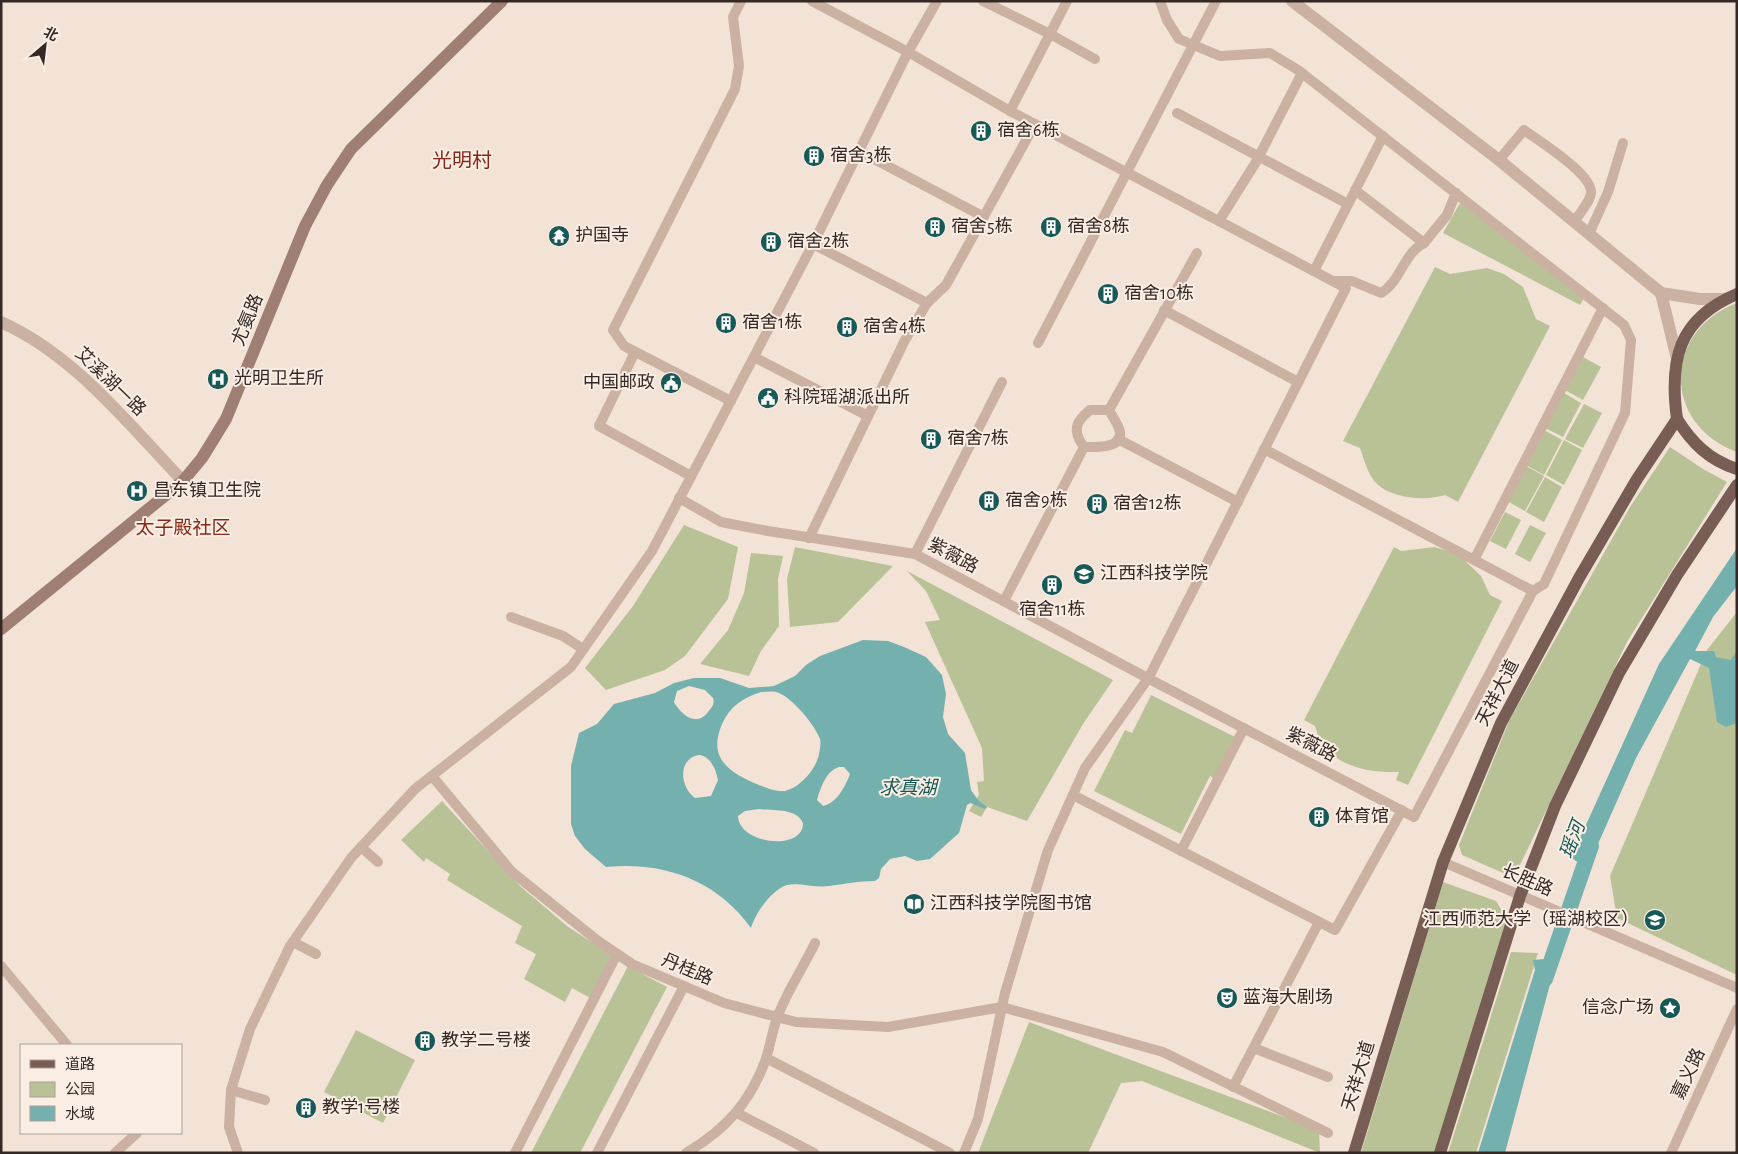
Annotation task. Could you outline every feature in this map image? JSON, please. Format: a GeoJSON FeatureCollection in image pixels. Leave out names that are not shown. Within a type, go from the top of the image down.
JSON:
{"type":"FeatureCollection","features":[{"type":"Feature","properties":{"kind":"main road","name":"尤氨路"},"geometry":{"type":"LineString","coordinates":[[1,629],[183,481],[202,458],[226,418],[305,226],[327,185],[352,149],[502,1]]}},
{"type":"Feature","properties":{"kind":"main road"},"geometry":{"type":"LineString","coordinates":[[1732,296],[1702,314],[1683,336],[1677,359],[1674,397],[1677,419],[1688,438],[1709,456],[1737,469]]}},
{"type":"Feature","properties":{"kind":"main road","name":"天祥大道"},"geometry":{"type":"LineString","coordinates":[[1354,1153],[1444,862],[1501,723],[1578,578],[1637,479],[1677,419]]}},
{"type":"Feature","properties":{"kind":"main road"},"geometry":{"type":"LineString","coordinates":[[1440,1153],[1520,896],[1555,806],[1619,673],[1677,575],[1737,485]]}},
{"type":"Feature","properties":{"kind":"street"},"geometry":{"type":"LineString","coordinates":[[731,401],[624,346],[613,330],[735,89],[740,66],[733,17],[741,1]]}},
{"type":"Feature","properties":{"kind":"street"},"geometry":{"type":"LineString","coordinates":[[812,1],[908,52],[1035,124],[1346,288],[1148,678],[1085,768],[1048,850],[1002,1007],[978,1119],[964,1153]]}},
{"type":"Feature","properties":{"kind":"street"},"geometry":{"type":"LineString","coordinates":[[238,1153],[229,1127],[231,1090],[250,1029],[292,942],[351,858],[415,789],[571,667],[652,551],[813,244],[908,52],[937,1]]}},
{"type":"Feature","properties":{"kind":"street"},"geometry":{"type":"LineString","coordinates":[[983,1],[1050,34],[1094,60]]}},
{"type":"Feature","properties":{"kind":"street"},"geometry":{"type":"LineString","coordinates":[[1010,110],[1067,1]]}},
{"type":"Feature","properties":{"kind":"street"},"geometry":{"type":"LineString","coordinates":[[1073,795],[1335,930],[1402,810],[1414,817],[1533,592],[1544,584],[1625,413],[1632,340],[1624,325],[1302,73],[1270,53],[1220,56],[1179,39],[1167,20],[1160,1]]}},
{"type":"Feature","properties":{"kind":"street"},"geometry":{"type":"LineString","coordinates":[[1038,343],[1216,1]]}},
{"type":"Feature","properties":{"kind":"street"},"geometry":{"type":"LineString","coordinates":[[1292,1],[1499,160],[1661,293],[1700,299],[1732,296]]}},
{"type":"Feature","properties":{"kind":"street"},"geometry":{"type":"LineString","coordinates":[[1219,221],[1258,157],[1302,73]]}},
{"type":"Feature","properties":{"kind":"street"},"geometry":{"type":"LineString","coordinates":[[1177,113],[1348,204]]}},
{"type":"Feature","properties":{"kind":"street"},"geometry":{"type":"LineString","coordinates":[[809,538],[905,340],[927,304],[946,285],[1035,124]]}},
{"type":"Feature","properties":{"kind":"street"},"geometry":{"type":"LineString","coordinates":[[1499,160],[1524,130],[1581,173],[1590,186],[1591,194],[1574,222]]}},
{"type":"Feature","properties":{"kind":"street"},"geometry":{"type":"LineString","coordinates":[[1314,271],[1383,136]]}},
{"type":"Feature","properties":{"kind":"street"},"geometry":{"type":"LineString","coordinates":[[1589,234],[1608,192],[1623,143]]}},
{"type":"Feature","properties":{"kind":"street"},"geometry":{"type":"LineString","coordinates":[[859,151],[984,217]]}},
{"type":"Feature","properties":{"kind":"street"},"geometry":{"type":"LineString","coordinates":[[1355,190],[1424,243]]}},
{"type":"Feature","properties":{"kind":"street"},"geometry":{"type":"LineString","coordinates":[[1334,281],[1352,281],[1381,293],[1390,288],[1414,248],[1424,243],[1448,215],[1456,193]]}},
{"type":"Feature","properties":{"kind":"street"},"geometry":{"type":"LineString","coordinates":[[813,244],[927,304]]}},
{"type":"Feature","properties":{"kind":"street"},"geometry":{"type":"LineString","coordinates":[[1109,410],[1198,253]]}},
{"type":"Feature","properties":{"kind":"street"},"geometry":{"type":"LineString","coordinates":[[1661,293],[1677,359]]}},
{"type":"Feature","properties":{"kind":"street"},"geometry":{"type":"LineString","coordinates":[[1474,560],[1603,308]]}},
{"type":"Feature","properties":{"kind":"street"},"geometry":{"type":"LineString","coordinates":[[1164,310],[1298,382]]}},
{"type":"Feature","properties":{"kind":"street","name":"艾溪湖一路"},"geometry":{"type":"LineString","coordinates":[[1,322],[19,330],[58,356],[91,386],[183,481]]}},
{"type":"Feature","properties":{"kind":"street"},"geometry":{"type":"LineString","coordinates":[[635,352],[599,426],[692,476]]}},
{"type":"Feature","properties":{"kind":"street"},"geometry":{"type":"LineString","coordinates":[[754,357],[868,416]]}},
{"type":"Feature","properties":{"kind":"street"},"geometry":{"type":"LineString","coordinates":[[915,554],[1002,382]]}},
{"type":"Feature","properties":{"kind":"street"},"geometry":{"type":"LineString","coordinates":[[1084,447],[1078,438],[1075,428],[1078,419],[1090,410],[1109,410]]}},
{"type":"Feature","properties":{"kind":"street"},"geometry":{"type":"LineString","coordinates":[[1084,447],[1104,446],[1112,444],[1118,439],[1120,431],[1109,410]]}},
{"type":"Feature","properties":{"kind":"street"},"geometry":{"type":"LineString","coordinates":[[1118,439],[1238,502]]}},
{"type":"Feature","properties":{"kind":"street"},"geometry":{"type":"LineString","coordinates":[[1004,601],[1084,447]]}},
{"type":"Feature","properties":{"kind":"street"},"geometry":{"type":"LineString","coordinates":[[1264,449],[1533,592]]}},
{"type":"Feature","properties":{"kind":"street","name":"紫薇路"},"geometry":{"type":"LineString","coordinates":[[679,498],[722,522],[809,538],[915,554],[1402,810]]}},
{"type":"Feature","properties":{"kind":"street"},"geometry":{"type":"LineString","coordinates":[[511,616],[563,636],[583,649]]}},
{"type":"Feature","properties":{"kind":"street"},"geometry":{"type":"LineString","coordinates":[[1181,851],[1244,728]]}},
{"type":"Feature","properties":{"kind":"street","name":"丹桂路"},"geometry":{"type":"LineString","coordinates":[[432,776],[512,872],[617,954],[632,964],[724,1003],[796,1022],[888,1027],[1002,1007]]}},
{"type":"Feature","properties":{"kind":"street"},"geometry":{"type":"LineString","coordinates":[[361,847],[378,862]]}},
{"type":"Feature","properties":{"kind":"street","name":"长胜路"},"geometry":{"type":"LineString","coordinates":[[1444,862],[1737,988]]}},
{"type":"Feature","properties":{"kind":"street"},"geometry":{"type":"LineString","coordinates":[[1233,1087],[1319,922]]}},
{"type":"Feature","properties":{"kind":"street"},"geometry":{"type":"LineString","coordinates":[[292,942],[316,954]]}},
{"type":"Feature","properties":{"kind":"street"},"geometry":{"type":"LineString","coordinates":[[686,1153],[712,1138],[737,1113],[757,1079],[766,1058],[778,1017],[815,943]]}},
{"type":"Feature","properties":{"kind":"street"},"geometry":{"type":"LineString","coordinates":[[515,1153],[617,954]]}},
{"type":"Feature","properties":{"kind":"street"},"geometry":{"type":"LineString","coordinates":[[1,966],[66,1044]]}},
{"type":"Feature","properties":{"kind":"street"},"geometry":{"type":"LineString","coordinates":[[598,1153],[684,986]]}},
{"type":"Feature","properties":{"kind":"street"},"geometry":{"type":"LineString","coordinates":[[1002,1007],[1163,1052],[1328,1133]]}},
{"type":"Feature","properties":{"kind":"street","name":"嘉义路"},"geometry":{"type":"LineString","coordinates":[[1671,1153],[1737,1009]]}},
{"type":"Feature","properties":{"kind":"street"},"geometry":{"type":"LineString","coordinates":[[1254,1048],[1328,1077]]}},
{"type":"Feature","properties":{"kind":"street"},"geometry":{"type":"LineString","coordinates":[[766,1058],[950,1153]]}},
{"type":"Feature","properties":{"kind":"street"},"geometry":{"type":"LineString","coordinates":[[231,1090],[265,1100]]}},
{"type":"Feature","properties":{"kind":"street"},"geometry":{"type":"LineString","coordinates":[[737,1113],[810,1152]]}},
{"type":"Feature","properties":{"kind":"street"},"geometry":{"type":"LineString","coordinates":[[115,1153],[136,1134]]}},
{"type":"Feature","properties":{"kind":"green space"},"geometry":{"type":"Polygon","coordinates":[[[1460,203],[1585,296],[1580,305],[1443,233],[1460,203]]]}},
{"type":"Feature","properties":{"kind":"green space"},"geometry":{"type":"Polygon","coordinates":[[[1435,267],[1450,274],[1487,268],[1504,274],[1523,287],[1536,319],[1550,326],[1458,502],[1445,495],[1419,498],[1401,496],[1384,489],[1371,477],[1360,448],[1343,441],[1435,267]]]}},
{"type":"Feature","properties":{"kind":"green space"},"geometry":{"type":"Polygon","coordinates":[[[1737,303],[1737,452],[1712,439],[1695,421],[1684,400],[1681,378],[1684,355],[1695,334],[1712,316],[1737,303]]]}},
{"type":"Feature","properties":{"kind":"green space"},"geometry":{"type":"Polygon","coordinates":[[[1583,357],[1601,367],[1583,400],[1565,390],[1583,357]]]}},
{"type":"Feature","properties":{"kind":"green space"},"geometry":{"type":"Polygon","coordinates":[[[1564,393],[1581,403],[1563,437],[1545,428],[1564,393]]]}},
{"type":"Feature","properties":{"kind":"green space"},"geometry":{"type":"Polygon","coordinates":[[[1584,404],[1602,413],[1583,448],[1565,439],[1584,404]]]}},
{"type":"Feature","properties":{"kind":"green space"},"geometry":{"type":"Polygon","coordinates":[[[1544,430],[1562,440],[1544,475],[1526,465],[1544,430]]]}},
{"type":"Feature","properties":{"kind":"green space"},"geometry":{"type":"Polygon","coordinates":[[[1564,440],[1582,450],[1564,485],[1546,475],[1564,440]]]}},
{"type":"Feature","properties":{"kind":"green space"},"geometry":{"type":"Polygon","coordinates":[[[1670,447],[1727,482],[1627,642],[1520,865],[1503,873],[1462,855],[1459,845],[1509,721],[1630,507],[1670,447]]]}},
{"type":"Feature","properties":{"kind":"green space"},"geometry":{"type":"Polygon","coordinates":[[[1526,466],[1544,476],[1525,511],[1507,501],[1526,466]]]}},
{"type":"Feature","properties":{"kind":"green space"},"geometry":{"type":"Polygon","coordinates":[[[1545,477],[1562,487],[1544,522],[1526,512],[1545,477]]]}},
{"type":"Feature","properties":{"kind":"green space"},"geometry":{"type":"Polygon","coordinates":[[[1505,512],[1521,520],[1506,549],[1490,541],[1505,512]]]}},
{"type":"Feature","properties":{"kind":"green space"},"geometry":{"type":"Polygon","coordinates":[[[684,525],[738,547],[728,599],[685,656],[665,670],[606,690],[585,668],[633,606],[684,525]]]}},
{"type":"Feature","properties":{"kind":"green space"},"geometry":{"type":"Polygon","coordinates":[[[1530,525],[1546,533],[1530,562],[1515,554],[1530,525]]]}},
{"type":"Feature","properties":{"kind":"green space"},"geometry":{"type":"Polygon","coordinates":[[[795,547],[893,566],[838,622],[790,627],[787,579],[795,547]]]}},
{"type":"Feature","properties":{"kind":"green space"},"geometry":{"type":"Polygon","coordinates":[[[1394,547],[1401,551],[1435,547],[1459,555],[1481,576],[1490,595],[1502,601],[1408,785],[1396,780],[1399,772],[1373,771],[1348,764],[1337,758],[1327,750],[1315,726],[1304,720],[1394,547]]]}},
{"type":"Feature","properties":{"kind":"green space"},"geometry":{"type":"Polygon","coordinates":[[[751,553],[783,556],[778,579],[779,626],[761,651],[749,676],[700,664],[728,630],[744,593],[751,553]]]}},
{"type":"Feature","properties":{"kind":"green space"},"geometry":{"type":"Polygon","coordinates":[[[907,571],[1113,680],[1083,724],[1027,821],[987,807],[981,817],[969,811],[979,795],[977,782],[984,781],[982,748],[925,622],[940,620],[926,591],[907,571]]]}},
{"type":"Feature","properties":{"kind":"green space"},"geometry":{"type":"Polygon","coordinates":[[[1737,612],[1737,975],[1617,918],[1610,876],[1707,650],[1737,612]]]}},
{"type":"Feature","properties":{"kind":"green space"},"geometry":{"type":"Polygon","coordinates":[[[1151,695],[1235,737],[1214,779],[1210,776],[1181,834],[1094,791],[1125,730],[1132,733],[1151,695]]]}},
{"type":"Feature","properties":{"kind":"green space"},"geometry":{"type":"Polygon","coordinates":[[[442,801],[520,886],[567,926],[611,955],[590,998],[572,988],[565,1002],[524,979],[536,954],[515,943],[522,926],[447,880],[450,874],[426,858],[424,862],[401,840],[442,801]]]}},
{"type":"Feature","properties":{"kind":"green space"},"geometry":{"type":"Polygon","coordinates":[[[1443,882],[1496,901],[1507,919],[1435,1153],[1361,1153],[1443,882]]]}},
{"type":"Feature","properties":{"kind":"green space"},"geometry":{"type":"Polygon","coordinates":[[[1511,952],[1538,953],[1476,1153],[1448,1153],[1511,952]]]}},
{"type":"Feature","properties":{"kind":"green space"},"geometry":{"type":"Polygon","coordinates":[[[628,966],[667,987],[580,1153],[531,1153],[628,966]]]}},
{"type":"Feature","properties":{"kind":"green space"},"geometry":{"type":"Polygon","coordinates":[[[1029,1022],[1319,1130],[1320,1153],[1142,1081],[1121,1083],[1088,1153],[978,1153],[1029,1022]]]}},
{"type":"Feature","properties":{"kind":"green space"},"geometry":{"type":"Polygon","coordinates":[[[356,1030],[415,1060],[383,1123],[324,1092],[356,1030]]]}},
{"type":"Feature","properties":{"kind":"water"},"geometry":{"type":"Polygon","coordinates":[[[1737,548],[1737,586],[1713,617],[1695,651],[1714,651],[1716,657],[1731,660],[1737,650],[1737,723],[1726,727],[1717,722],[1709,668],[1690,659],[1636,758],[1587,869],[1562,851],[1575,849],[1659,664],[1737,548]]]}},
{"type":"Feature","properties":{"kind":"water","name":"求真湖"},"geometry":{"type":"Polygon","coordinates":[[[863,640],[888,641],[926,657],[942,675],[946,694],[943,717],[948,734],[965,753],[971,790],[978,800],[987,807],[985,809],[970,803],[967,805],[959,833],[930,859],[917,861],[905,856],[890,859],[881,869],[879,878],[875,881],[824,886],[787,885],[775,892],[764,903],[751,928],[722,897],[687,877],[648,867],[606,867],[585,849],[575,836],[571,824],[571,766],[579,733],[597,724],[614,704],[655,693],[674,683],[694,678],[720,678],[749,688],[774,686],[795,676],[806,665],[820,656],[863,640]],[[689,686],[677,691],[674,702],[681,712],[690,718],[699,719],[713,705],[713,698],[705,690],[689,686]],[[776,692],[754,694],[733,708],[725,718],[718,736],[717,747],[719,756],[731,770],[748,780],[779,791],[791,789],[807,777],[815,766],[819,754],[820,739],[802,712],[788,699],[776,692]],[[699,755],[692,758],[684,767],[683,774],[686,787],[695,798],[711,796],[718,780],[714,768],[710,761],[703,756],[699,755]],[[839,767],[831,772],[822,785],[817,800],[823,806],[836,798],[843,789],[850,774],[844,767],[839,767]],[[759,809],[745,811],[738,816],[741,826],[749,833],[771,841],[783,841],[793,838],[801,832],[803,823],[795,815],[778,810],[759,809]]]}},
{"type":"Feature","properties":{"kind":"water"},"geometry":{"type":"Polygon","coordinates":[[[1557,958],[1505,1153],[1478,1153],[1535,970],[1533,960],[1557,958]]]}},
{"type":"Feature","properties":{"kind":"waterway","name":"瑶河"},"geometry":{"type":"LineString","coordinates":[[1545,979],[1591,846]]}},
{"type":"Feature","properties":{"kind":"place","name":"宿舍6栋"},"geometry":{"type":"Point","coordinates":[981,131]}},
{"type":"Feature","properties":{"kind":"place","name":"宿舍3栋"},"geometry":{"type":"Point","coordinates":[814,156]}},
{"type":"Feature","properties":{"kind":"place","name":"宿舍5栋"},"geometry":{"type":"Point","coordinates":[935,227]}},
{"type":"Feature","properties":{"kind":"place","name":"宿舍8栋"},"geometry":{"type":"Point","coordinates":[1051,227]}},
{"type":"Feature","properties":{"kind":"place","name":"护国寺"},"geometry":{"type":"Point","coordinates":[559,236]}},
{"type":"Feature","properties":{"kind":"place","name":"宿舍2栋"},"geometry":{"type":"Point","coordinates":[771,242]}},
{"type":"Feature","properties":{"kind":"place","name":"宿舍10栋"},"geometry":{"type":"Point","coordinates":[1108,294]}},
{"type":"Feature","properties":{"kind":"place","name":"宿舍1栋"},"geometry":{"type":"Point","coordinates":[726,323]}},
{"type":"Feature","properties":{"kind":"place","name":"宿舍4栋"},"geometry":{"type":"Point","coordinates":[847,327]}},
{"type":"Feature","properties":{"kind":"place","name":"光明卫生所"},"geometry":{"type":"Point","coordinates":[218,379]}},
{"type":"Feature","properties":{"kind":"place","name":"中国邮政"},"geometry":{"type":"Point","coordinates":[671,383]}},
{"type":"Feature","properties":{"kind":"place","name":"科院瑶湖派出所"},"geometry":{"type":"Point","coordinates":[768,398]}},
{"type":"Feature","properties":{"kind":"place","name":"宿舍7栋"},"geometry":{"type":"Point","coordinates":[931,439]}},
{"type":"Feature","properties":{"kind":"place","name":"昌东镇卫生院"},"geometry":{"type":"Point","coordinates":[137,491]}},
{"type":"Feature","properties":{"kind":"place","name":"宿舍9栋"},"geometry":{"type":"Point","coordinates":[989,501]}},
{"type":"Feature","properties":{"kind":"place","name":"宿舍12栋"},"geometry":{"type":"Point","coordinates":[1097,504]}},
{"type":"Feature","properties":{"kind":"place","name":"江西科技学院"},"geometry":{"type":"Point","coordinates":[1084,574]}},
{"type":"Feature","properties":{"kind":"place","name":"宿舍11栋"},"geometry":{"type":"Point","coordinates":[1052,585]}},
{"type":"Feature","properties":{"kind":"place","name":"体育馆"},"geometry":{"type":"Point","coordinates":[1319,817]}},
{"type":"Feature","properties":{"kind":"place","name":"江西科技学院图书馆"},"geometry":{"type":"Point","coordinates":[914,904]}},
{"type":"Feature","properties":{"kind":"place","name":"江西师范大学（瑶湖校区）"},"geometry":{"type":"Point","coordinates":[1655,920]}},
{"type":"Feature","properties":{"kind":"place","name":"蓝海大剧场"},"geometry":{"type":"Point","coordinates":[1227,998]}},
{"type":"Feature","properties":{"kind":"place","name":"信念广场"},"geometry":{"type":"Point","coordinates":[1670,1008]}},
{"type":"Feature","properties":{"kind":"place","name":"教学二号楼"},"geometry":{"type":"Point","coordinates":[425,1041]}},
{"type":"Feature","properties":{"kind":"place","name":"教学1号楼"},"geometry":{"type":"Point","coordinates":[306,1108]}},
{"type":"Feature","properties":{"kind":"district","name":"光明村"},"geometry":{"type":"Point","coordinates":[462,161]}},
{"type":"Feature","properties":{"kind":"district","name":"太子殿社区"},"geometry":{"type":"Point","coordinates":[183,528]}}]}
